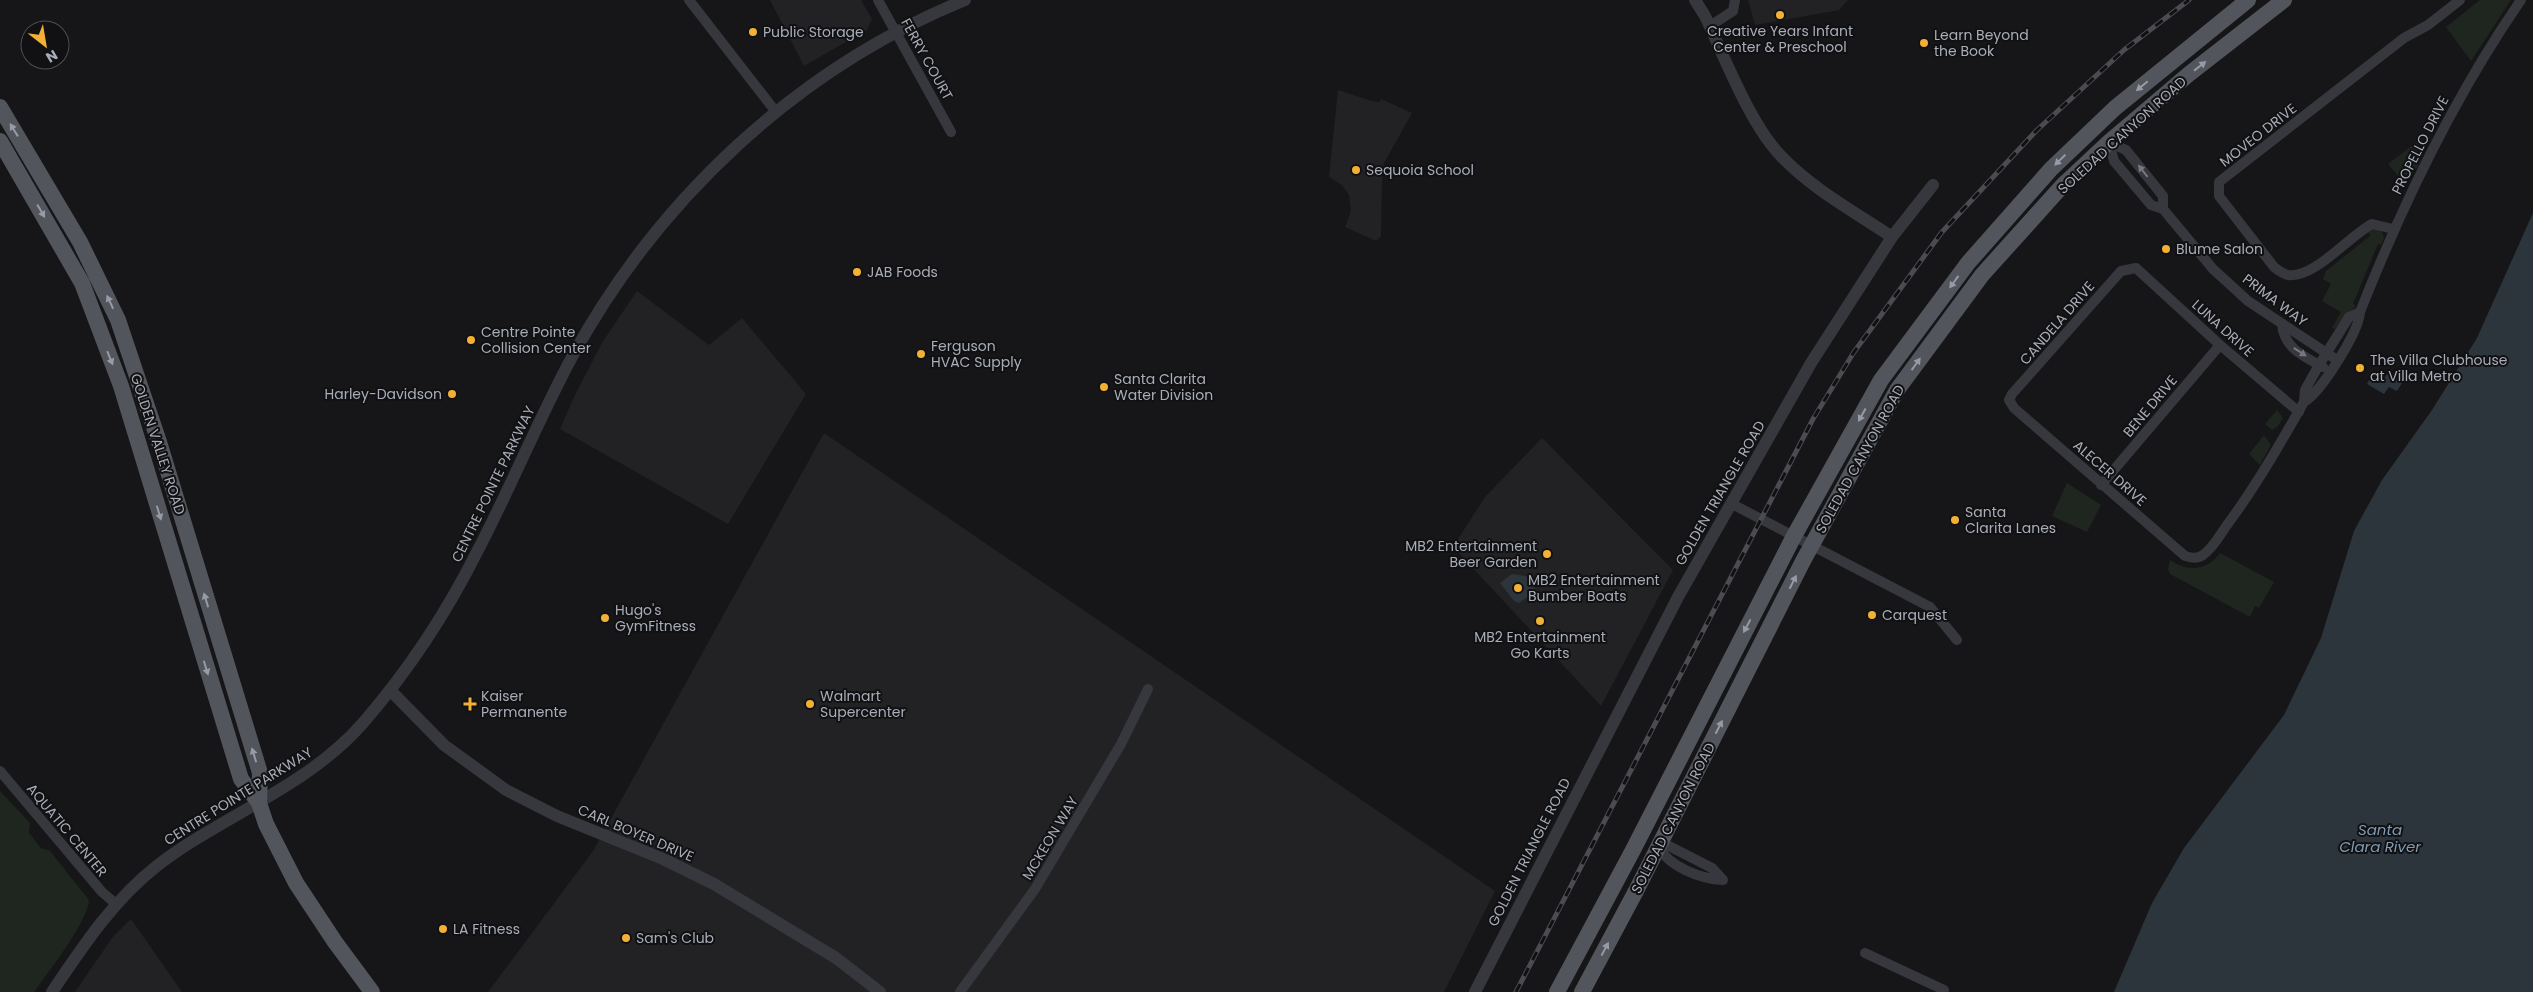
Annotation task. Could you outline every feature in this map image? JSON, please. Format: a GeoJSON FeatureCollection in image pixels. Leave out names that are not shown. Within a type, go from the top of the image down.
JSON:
{"type":"FeatureCollection","features":[{"type":"Feature","properties":{"kind":"main road","name":"SOLEDAD CANYON ROAD"},"geometry":{"type":"LineString","coordinates":[[1556,992],[1634,850],[1687,742],[1794,536],[1881,380],[1968,263],[2051,169],[2096,126],[2248,0]]}},
{"type":"Feature","properties":{"kind":"main road","name":"SOLEDAD CANYON ROAD"},"geometry":{"type":"LineString","coordinates":[[1582,992],[1659,847],[1812,545],[1897,390],[1908,374],[1982,275],[2063,185],[2109,142],[2189,74],[2284,0]]}},
{"type":"Feature","properties":{"kind":"main road","name":"GOLDEN VALLEY ROAD"},"geometry":{"type":"LineString","coordinates":[[0,106],[80,242],[118,320],[159,442],[260,773],[259,803]]}},
{"type":"Feature","properties":{"kind":"main road"},"geometry":{"type":"LineString","coordinates":[[2096,126],[2109,142]]}},
{"type":"Feature","properties":{"kind":"main road","name":"GOLDEN VALLEY ROAD"},"geometry":{"type":"LineString","coordinates":[[0,141],[82,283],[121,386],[240,779],[259,803],[266,824],[296,883],[335,942],[372,992]]}},
{"type":"Feature","properties":{"kind":"main road"},"geometry":{"type":"LineString","coordinates":[[1561,992],[1583,959],[1639,858],[1645,851],[1659,847],[1654,842],[1654,827],[1685,766],[1687,742]]}},
{"type":"Feature","properties":{"kind":"street"},"geometry":{"type":"LineString","coordinates":[[689,0],[776,112]]}},
{"type":"Feature","properties":{"kind":"street","name":"FERRY COURT"},"geometry":{"type":"LineString","coordinates":[[878,0],[951,132]]}},
{"type":"Feature","properties":{"kind":"street","name":"CENTRE POINTE PARKWAY"},"geometry":{"type":"LineString","coordinates":[[52,992],[116,904],[161,863],[302,776],[327,758],[361,726],[390,690],[427,638],[461,583],[562,377],[614,288],[652,237],[688,194],[739,144],[776,112],[820,80],[895,33],[965,0]]}},
{"type":"Feature","properties":{"kind":"street"},"geometry":{"type":"LineString","coordinates":[[1695,0],[1710,26],[1759,128],[1780,156],[1807,179],[1892,236]]}},
{"type":"Feature","properties":{"kind":"street"},"geometry":{"type":"LineString","coordinates":[[1710,26],[1733,11],[1735,0]]}},
{"type":"Feature","properties":{"kind":"street","name":"MOVEO DRIVE"},"geometry":{"type":"LineString","coordinates":[[2393,229],[2372,224],[2360,230],[2315,267],[2302,274],[2287,275],[2274,267],[2218,196],[2217,187],[2219,182],[2404,38],[2428,25],[2460,0]]}},
{"type":"Feature","properties":{"kind":"street","name":"PROPELLO DRIVE"},"geometry":{"type":"LineString","coordinates":[[2304,402],[2313,397],[2360,320],[2360,312],[2393,229],[2438,136],[2521,0]]}},
{"type":"Feature","properties":{"kind":"street","name":"PRIMA WAY"},"geometry":{"type":"LineString","coordinates":[[2109,142],[2114,161],[2151,205],[2164,209],[2213,269],[2248,301],[2337,360]]}},
{"type":"Feature","properties":{"kind":"street","name":"PRIMA WAY"},"geometry":{"type":"LineString","coordinates":[[2109,142],[2126,150],[2163,196],[2164,209]]}},
{"type":"Feature","properties":{"kind":"street","name":"GOLDEN TRIANGLE ROAD"},"geometry":{"type":"LineString","coordinates":[[1475,992],[1664,623],[1810,363],[1892,236],[1933,185]]}},
{"type":"Feature","properties":{"kind":"street","name":"LUNA DRIVE"},"geometry":{"type":"LineString","coordinates":[[2129,268],[2136,268],[2220,345],[2299,412]]}},
{"type":"Feature","properties":{"kind":"street","name":"CANDELA DRIVE"},"geometry":{"type":"LineString","coordinates":[[2010,400],[2012,394],[2121,271],[2129,268]]}},
{"type":"Feature","properties":{"kind":"street","name":"PROPELLO DRIVE"},"geometry":{"type":"LineString","coordinates":[[2198,558],[2209,550],[2232,518],[2299,412],[2304,402],[2305,390],[2349,317],[2360,312]]}},
{"type":"Feature","properties":{"kind":"street"},"geometry":{"type":"LineString","coordinates":[[2282,324],[2283,337],[2289,345],[2330,371]]}},
{"type":"Feature","properties":{"kind":"street","name":"BENE DRIVE"},"geometry":{"type":"LineString","coordinates":[[2102,485],[2220,345]]}},
{"type":"Feature","properties":{"kind":"street","name":"ALECER DRIVE"},"geometry":{"type":"LineString","coordinates":[[2010,400],[2014,408],[2185,556],[2198,558]]}},
{"type":"Feature","properties":{"kind":"street"},"geometry":{"type":"LineString","coordinates":[[1732,504],[1930,607],[1957,640]]}},
{"type":"Feature","properties":{"kind":"street","name":"MCKEON WAY"},"geometry":{"type":"LineString","coordinates":[[960,992],[1035,889],[1121,744],[1148,689]]}},
{"type":"Feature","properties":{"kind":"street","name":"CARL BOYER DRIVE"},"geometry":{"type":"LineString","coordinates":[[390,690],[444,744],[506,790],[557,816],[655,855],[714,884],[836,958],[880,992]]}},
{"type":"Feature","properties":{"kind":"street","name":"AQUATIC CENTER"},"geometry":{"type":"LineString","coordinates":[[0,771],[102,892],[116,904]]}},
{"type":"Feature","properties":{"kind":"street"},"geometry":{"type":"LineString","coordinates":[[1669,846],[1694,858],[1712,868],[1723,880],[1705,879],[1664,857],[1659,847],[1669,846]]}},
{"type":"Feature","properties":{"kind":"street"},"geometry":{"type":"LineString","coordinates":[[1865,953],[1944,990]]}},
{"type":"Feature","properties":{"kind":"shaded area"},"geometry":{"type":"Polygon","coordinates":[[[770,0],[861,0],[872,19],[867,30],[804,66],[770,0]]]}},
{"type":"Feature","properties":{"kind":"shaded area","name":"Creative Years Infant Center & Preschool"},"geometry":{"type":"Polygon","coordinates":[[[1748,0],[1848,0],[1839,10],[1755,25],[1748,0]]]}},
{"type":"Feature","properties":{"kind":"shaded area"},"geometry":{"type":"Polygon","coordinates":[[[2480,0],[2511,0],[2471,61],[2446,27],[2480,0]]]}},
{"type":"Feature","properties":{"kind":"shaded area","name":"Sequoia School"},"geometry":{"type":"Polygon","coordinates":[[[1338,90],[1372,101],[1380,102],[1381,99],[1412,113],[1384,163],[1381,236],[1376,241],[1345,227],[1351,211],[1349,195],[1342,185],[1329,177],[1338,90]]]}},
{"type":"Feature","properties":{"kind":"shaded area"},"geometry":{"type":"Polygon","coordinates":[[[2417,142],[2422,152],[2420,162],[2412,174],[2408,177],[2400,178],[2388,164],[2417,142]]]}},
{"type":"Feature","properties":{"kind":"shaded area"},"geometry":{"type":"Polygon","coordinates":[[[2375,229],[2382,232],[2384,238],[2381,245],[2378,244],[2353,304],[2356,306],[2335,329],[2332,328],[2341,312],[2322,301],[2331,284],[2323,279],[2326,271],[2370,236],[2368,232],[2375,229]]]}},
{"type":"Feature","properties":{"kind":"shaded area"},"geometry":{"type":"Polygon","coordinates":[[[637,291],[709,345],[742,318],[806,394],[728,524],[560,429],[603,341],[637,291]]]}},
{"type":"Feature","properties":{"kind":"shaded area"},"geometry":{"type":"Polygon","coordinates":[[[2277,410],[2283,418],[2278,426],[2272,430],[2265,424],[2277,410]]]}},
{"type":"Feature","properties":{"kind":"shaded area"},"geometry":{"type":"Polygon","coordinates":[[[824,433],[1495,891],[1444,992],[488,992],[593,851],[824,433]]]}},
{"type":"Feature","properties":{"kind":"shaded area"},"geometry":{"type":"Polygon","coordinates":[[[2264,435],[2271,445],[2260,465],[2249,454],[2264,435]]]}},
{"type":"Feature","properties":{"kind":"shaded area"},"geometry":{"type":"Polygon","coordinates":[[[1542,438],[1673,570],[1601,706],[1458,552],[1458,539],[1485,497],[1542,438]]]}},
{"type":"Feature","properties":{"kind":"shaded area"},"geometry":{"type":"Polygon","coordinates":[[[2067,483],[2101,505],[2087,532],[2052,516],[2067,483]]]}},
{"type":"Feature","properties":{"kind":"shaded area"},"geometry":{"type":"Polygon","coordinates":[[[2220,553],[2274,582],[2259,608],[2255,606],[2250,617],[2170,574],[2168,569],[2170,560],[2190,568],[2197,568],[2209,563],[2220,553]]]}},
{"type":"Feature","properties":{"kind":"shaded area"},"geometry":{"type":"Polygon","coordinates":[[[0,791],[30,823],[29,833],[41,848],[50,851],[89,900],[87,909],[75,934],[34,992],[0,992],[0,791]]]}},
{"type":"Feature","properties":{"kind":"shaded area"},"geometry":{"type":"Polygon","coordinates":[[[131,919],[182,992],[75,992],[112,938],[131,919]]]}},
{"type":"Feature","properties":{"kind":"water","name":"Santa Clara River"},"geometry":{"type":"Polygon","coordinates":[[[2533,213],[2533,992],[2114,992],[2152,903],[2184,848],[2284,715],[2321,638],[2354,531],[2382,480],[2432,410],[2477,338],[2533,213]]]}},
{"type":"Feature","properties":{"kind":"water"},"geometry":{"type":"Polygon","coordinates":[[[2387,374],[2402,383],[2397,391],[2389,387],[2384,394],[2367,384],[2371,377],[2382,383],[2387,374]]]}},
{"type":"Feature","properties":{"kind":"water","name":"MB2 Entertainment Bumber Boats"},"geometry":{"type":"Polygon","coordinates":[[[1512,574],[1526,576],[1535,586],[1533,593],[1519,603],[1514,601],[1500,583],[1512,574]]]}},
{"type":"Feature","properties":{"kind":"railway"},"geometry":{"type":"LineString","coordinates":[[1516,992],[1813,419],[1854,352],[1942,232],[2036,131],[2124,50],[2189,0]]}},
{"type":"Feature","properties":{"kind":"place","name":"Creative Years Infant Center & Preschool"},"geometry":{"type":"Point","coordinates":[1780,15]}},
{"type":"Feature","properties":{"kind":"place","name":"Public Storage"},"geometry":{"type":"Point","coordinates":[753,32]}},
{"type":"Feature","properties":{"kind":"place","name":"Learn Beyond the Book"},"geometry":{"type":"Point","coordinates":[1924,43]}},
{"type":"Feature","properties":{"kind":"place","name":"Sequoia School"},"geometry":{"type":"Point","coordinates":[1356,170]}},
{"type":"Feature","properties":{"kind":"place","name":"Blume Salon"},"geometry":{"type":"Point","coordinates":[2166,249]}},
{"type":"Feature","properties":{"kind":"place","name":"JAB Foods"},"geometry":{"type":"Point","coordinates":[857,272]}},
{"type":"Feature","properties":{"kind":"place","name":"Centre Pointe Collision Center"},"geometry":{"type":"Point","coordinates":[471,340]}},
{"type":"Feature","properties":{"kind":"place","name":"Ferguson HVAC Supply"},"geometry":{"type":"Point","coordinates":[921,354]}},
{"type":"Feature","properties":{"kind":"place","name":"The Villa Clubhouse at Villa Metro"},"geometry":{"type":"Point","coordinates":[2360,368]}},
{"type":"Feature","properties":{"kind":"place","name":"Santa Clarita Water Division"},"geometry":{"type":"Point","coordinates":[1104,387]}},
{"type":"Feature","properties":{"kind":"place","name":"Harley-Davidson"},"geometry":{"type":"Point","coordinates":[452,394]}},
{"type":"Feature","properties":{"kind":"place","name":"Santa Clarita Lanes"},"geometry":{"type":"Point","coordinates":[1955,520]}},
{"type":"Feature","properties":{"kind":"place","name":"MB2 Entertainment Beer Garden"},"geometry":{"type":"Point","coordinates":[1547,554]}},
{"type":"Feature","properties":{"kind":"place","name":"MB2 Entertainment Bumber Boats"},"geometry":{"type":"Point","coordinates":[1518,588]}},
{"type":"Feature","properties":{"kind":"place","name":"Carquest"},"geometry":{"type":"Point","coordinates":[1872,615]}},
{"type":"Feature","properties":{"kind":"place","name":"Hugo's GymFitness"},"geometry":{"type":"Point","coordinates":[605,618]}},
{"type":"Feature","properties":{"kind":"place","name":"MB2 Entertainment Go Karts"},"geometry":{"type":"Point","coordinates":[1540,621]}},
{"type":"Feature","properties":{"kind":"place","name":"Kaiser Permanente"},"geometry":{"type":"Point","coordinates":[470,704]}},
{"type":"Feature","properties":{"kind":"place","name":"Walmart Supercenter"},"geometry":{"type":"Point","coordinates":[810,704]}},
{"type":"Feature","properties":{"kind":"place","name":"LA Fitness"},"geometry":{"type":"Point","coordinates":[443,929]}},
{"type":"Feature","properties":{"kind":"place","name":"Sam's Club"},"geometry":{"type":"Point","coordinates":[626,938]}}]}
